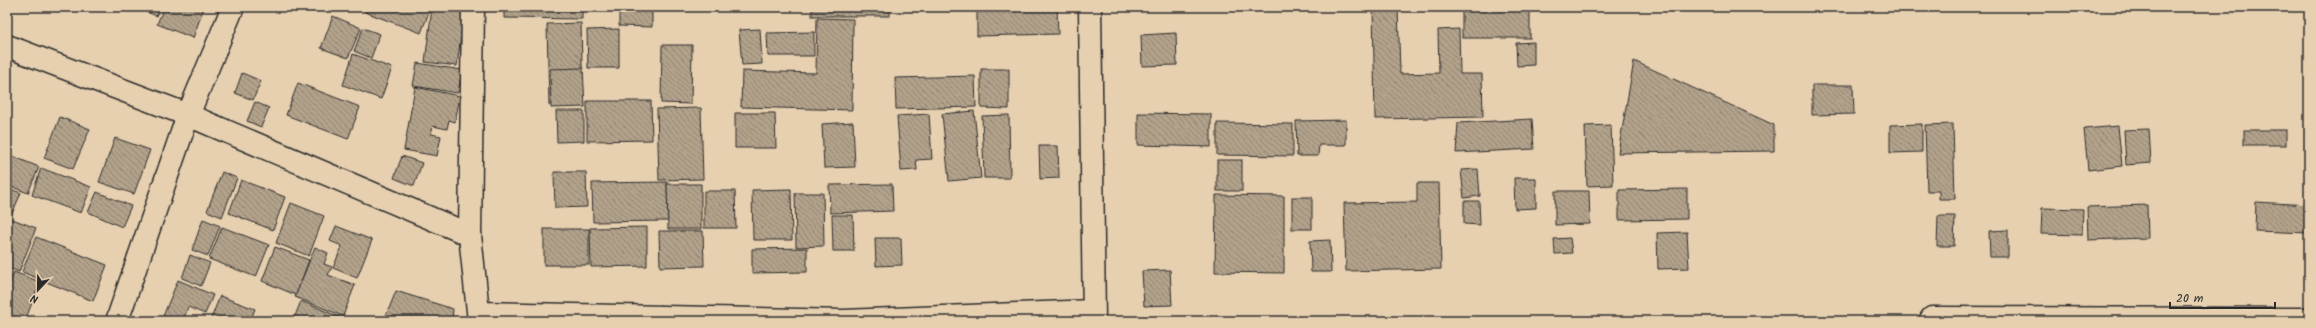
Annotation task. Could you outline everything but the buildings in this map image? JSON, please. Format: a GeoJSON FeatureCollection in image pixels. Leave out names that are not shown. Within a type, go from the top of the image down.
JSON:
{"type":"FeatureCollection","features":[{"type":"Feature","properties":{"kind":"street"},"geometry":{"type":"LineString","coordinates":[[117,321],[188,115],[233,7]]}},
{"type":"Feature","properties":{"kind":"street"},"geometry":{"type":"LineString","coordinates":[[473,7],[470,235],[479,317],[844,321],[1094,316],[1090,7]]}},
{"type":"Feature","properties":{"kind":"street"},"geometry":{"type":"LineString","coordinates":[[7,46],[188,115],[470,235]]}},
{"type":"Feature","properties":{"kind":"street"},"geometry":{"type":"LineString","coordinates":[[1930,321],[1932,318],[2309,319]]}}]}
